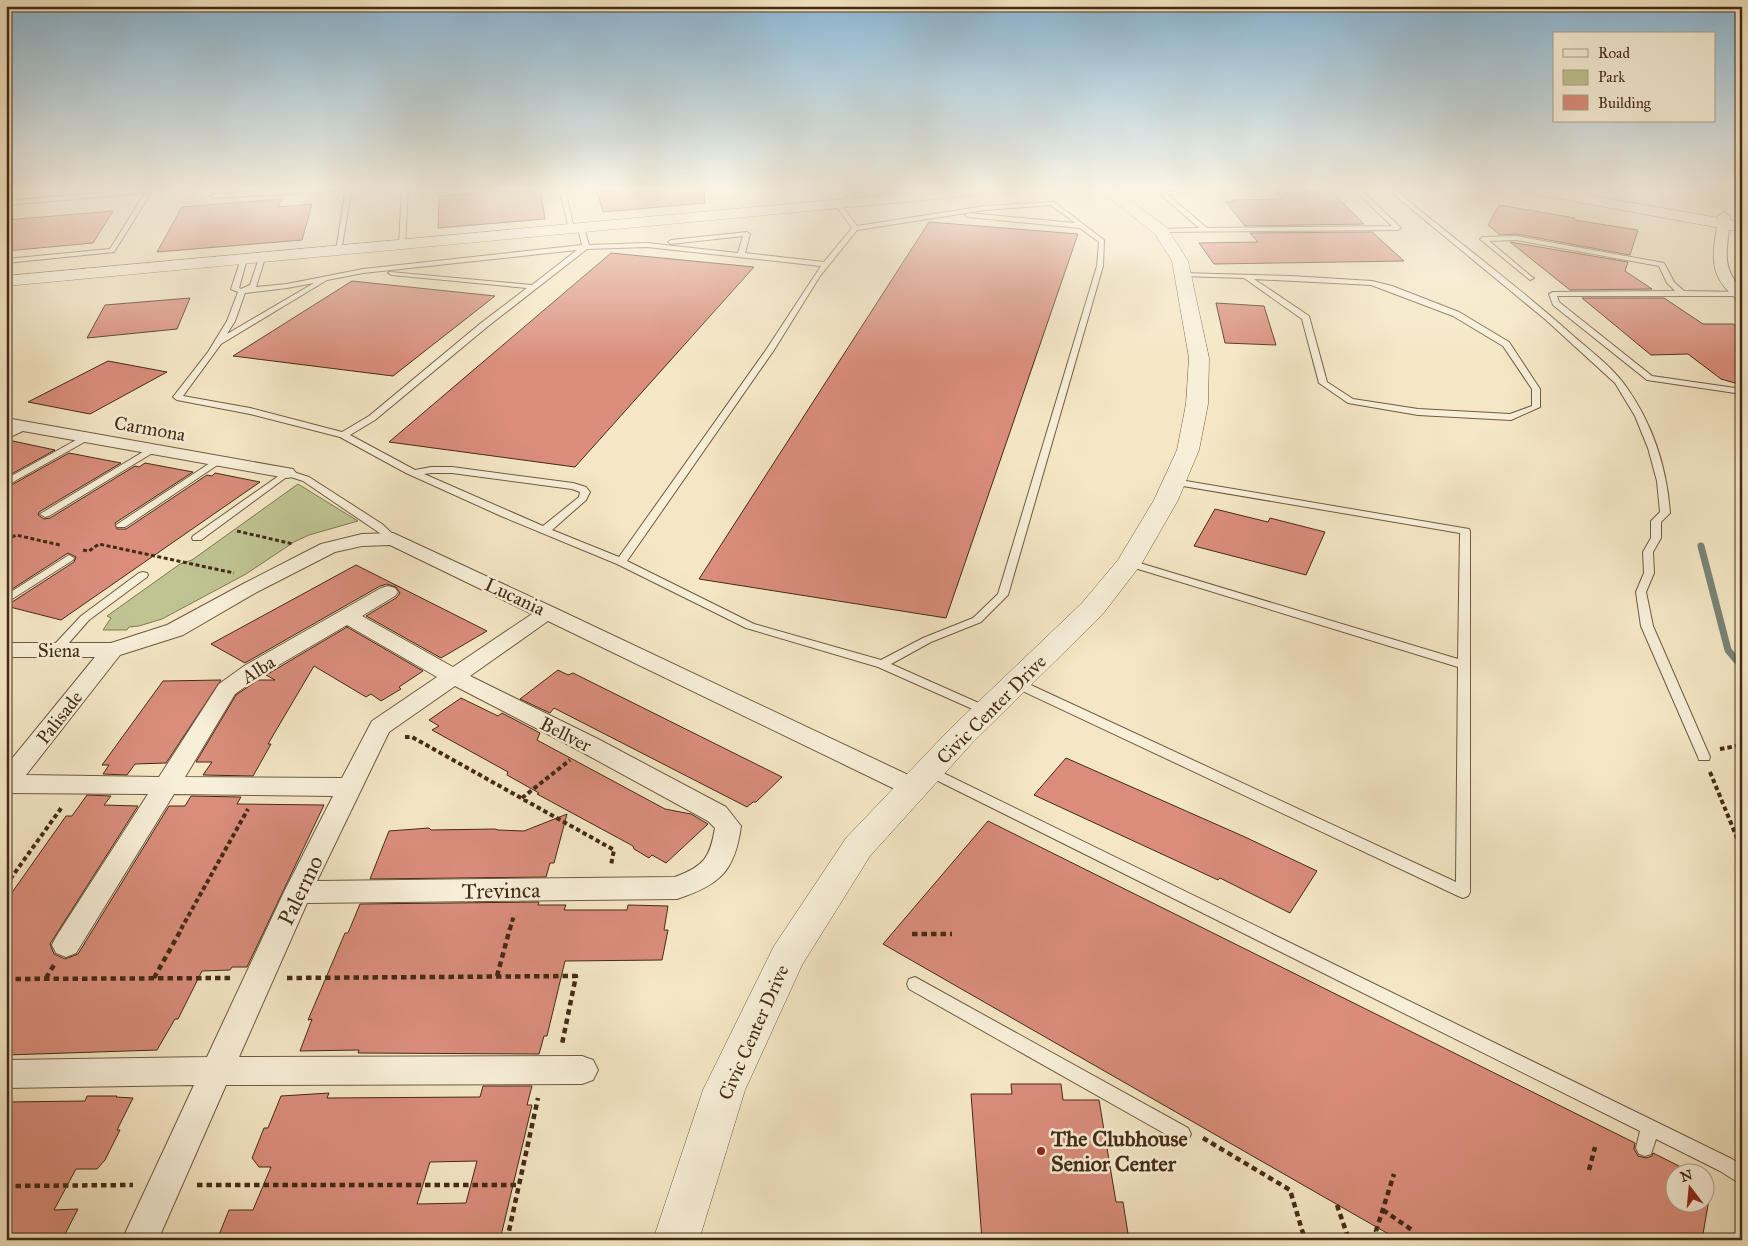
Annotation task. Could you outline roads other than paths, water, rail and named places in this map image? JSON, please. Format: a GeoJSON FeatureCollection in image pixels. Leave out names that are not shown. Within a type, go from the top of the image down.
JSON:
{"type":"FeatureCollection","features":[{"type":"Feature","properties":{"kind":"street"},"geometry":{"type":"LineString","coordinates":[[6,281],[388,246]]}},
{"type":"Feature","properties":{"kind":"street","name":"Civic Center Drive"},"geometry":{"type":"LineString","coordinates":[[676,1240],[724,1090],[787,957],[858,847],[986,711],[1092,609],[1129,563],[1166,500],[1188,450],[1197,404],[1198,358],[1180,261],[1171,246]]}},
{"type":"Feature","properties":{"kind":"street"},"geometry":{"type":"LineString","coordinates":[[1720,246],[1718,256],[1723,277],[1740,295]]}},
{"type":"Feature","properties":{"kind":"street","name":"Carmona"},"geometry":{"type":"LineString","coordinates":[[6,423],[216,462],[287,473]]}},
{"type":"Feature","properties":{"kind":"street","name":"Lucania"},"geometry":{"type":"LineString","coordinates":[[112,650],[175,630],[328,548],[362,540],[393,539],[548,612],[920,779]]}},
{"type":"Feature","properties":{"kind":"street","name":"Alba"},"geometry":{"type":"LineString","coordinates":[[66,945],[227,689],[252,671],[388,592]]}},
{"type":"Feature","properties":{"kind":"street","name":"Palermo"},"geometry":{"type":"LineString","coordinates":[[140,1240],[298,892],[380,727],[548,612]]}},
{"type":"Feature","properties":{"kind":"street","name":"Bellver"},"geometry":{"type":"LineString","coordinates":[[347,616],[452,676],[588,745],[717,814],[728,826],[726,850],[718,864],[702,878]]}},
{"type":"Feature","properties":{"kind":"street","name":"Siena"},"geometry":{"type":"LineString","coordinates":[[6,650],[112,650]]}},
{"type":"Feature","properties":{"kind":"street","name":"Palisade"},"geometry":{"type":"LineString","coordinates":[[6,784],[112,650]]}},
{"type":"Feature","properties":{"kind":"street"},"geometry":{"type":"LineString","coordinates":[[6,784],[350,787]]}},
{"type":"Feature","properties":{"kind":"street","name":"Trevinca"},"geometry":{"type":"LineString","coordinates":[[298,892],[677,888],[702,878]]}},
{"type":"Feature","properties":{"kind":"street"},"geometry":{"type":"LineString","coordinates":[[6,1074],[217,1070],[561,1070]]}},
{"type":"Feature","properties":{"kind":"lane"},"geometry":{"type":"LineString","coordinates":[[6,261],[112,251],[115,246]]}},
{"type":"Feature","properties":{"kind":"lane"},"geometry":{"type":"LineString","coordinates":[[244,259],[234,289],[242,291],[363,270],[584,246]]}},
{"type":"Feature","properties":{"kind":"lane"},"geometry":{"type":"LineString","coordinates":[[343,435],[372,418],[484,325],[585,246]]}},
{"type":"Feature","properties":{"kind":"lane"},"geometry":{"type":"LineString","coordinates":[[659,246],[826,264]]}},
{"type":"Feature","properties":{"kind":"lane"},"geometry":{"type":"LineString","coordinates":[[742,254],[744,246]]}},
{"type":"Feature","properties":{"kind":"lane"},"geometry":{"type":"LineString","coordinates":[[621,562],[770,350],[826,264],[840,246]]}},
{"type":"Feature","properties":{"kind":"lane"},"geometry":{"type":"LineString","coordinates":[[882,664],[927,640],[976,620],[1003,595],[1100,266],[1102,246]]}},
{"type":"Feature","properties":{"kind":"lane"},"geometry":{"type":"LineString","coordinates":[[1460,246],[1548,317],[1612,375],[1632,402],[1656,463],[1665,494],[1665,513],[1656,522],[1656,538],[1648,552],[1649,573],[1641,592],[1647,626],[1704,758]]}},
{"type":"Feature","properties":{"kind":"lane"},"geometry":{"type":"LineString","coordinates":[[1491,246],[1530,278]]}},
{"type":"Feature","properties":{"kind":"lane"},"geometry":{"type":"LineString","coordinates":[[1562,246],[1662,264],[1671,283],[1682,293]]}},
{"type":"Feature","properties":{"kind":"lane"},"geometry":{"type":"LineString","coordinates":[[262,258],[253,286],[242,291],[230,321],[217,343],[177,397],[269,416],[343,435],[414,473],[621,562],[750,626],[882,664],[986,711]]}},
{"type":"Feature","properties":{"kind":"lane"},"geometry":{"type":"LineString","coordinates":[[363,270],[535,287]]}},
{"type":"Feature","properties":{"kind":"lane"},"geometry":{"type":"LineString","coordinates":[[1183,274],[1246,276],[1372,283],[1456,314],[1506,344],[1536,389],[1536,407],[1511,417],[1418,412],[1350,401],[1323,383],[1306,318],[1246,276]]}},
{"type":"Feature","properties":{"kind":"lane"},"geometry":{"type":"LineString","coordinates":[[217,343],[328,277]]}},
{"type":"Feature","properties":{"kind":"lane"},"geometry":{"type":"LineString","coordinates":[[1740,295],[1682,293],[1553,294],[1556,303],[1650,378],[1742,392]]}},
{"type":"Feature","properties":{"kind":"lane"},"geometry":{"type":"LineString","coordinates":[[6,436],[24,427]]}},
{"type":"Feature","properties":{"kind":"lane"},"geometry":{"type":"LineString","coordinates":[[6,483],[85,438]]}},
{"type":"Feature","properties":{"kind":"lane"},"geometry":{"type":"LineString","coordinates":[[46,514],[151,450]]}},
{"type":"Feature","properties":{"kind":"lane"},"geometry":{"type":"LineString","coordinates":[[120,525],[216,462]]}},
{"type":"Feature","properties":{"kind":"lane"},"geometry":{"type":"LineString","coordinates":[[414,473],[431,470],[452,470],[573,486],[583,489],[585,492],[583,498],[545,530]]}},
{"type":"Feature","properties":{"kind":"lane"},"geometry":{"type":"LineString","coordinates":[[197,538],[287,473],[306,479],[378,526],[393,539]]}},
{"type":"Feature","properties":{"kind":"lane"},"geometry":{"type":"LineString","coordinates":[[1016,683],[1463,892],[1465,531],[1174,482]]}},
{"type":"Feature","properties":{"kind":"lane"},"geometry":{"type":"LineString","coordinates":[[6,600],[69,558]]}},
{"type":"Feature","properties":{"kind":"lane"},"geometry":{"type":"LineString","coordinates":[[1129,563],[1464,665]]}},
{"type":"Feature","properties":{"kind":"lane"},"geometry":{"type":"LineString","coordinates":[[56,650],[85,618],[143,575]]}},
{"type":"Feature","properties":{"kind":"lane"},"geometry":{"type":"LineString","coordinates":[[920,779],[1650,1127],[1726,1165],[1742,1176]]}},
{"type":"Feature","properties":{"kind":"lane"},"geometry":{"type":"LineString","coordinates":[[915,984],[1182,1134]]}},
{"type":"Feature","properties":{"kind":"lane"},"geometry":{"type":"LineString","coordinates":[[1645,1148],[1650,1127]]}},
{"type":"Feature","properties":{"kind":"waterway"},"geometry":{"type":"LineString","coordinates":[[1701,546],[1728,650],[1742,667]]}},
{"type":"Feature","properties":{"kind":"place","name":"The Clubhouse Senior Center"},"geometry":{"type":"Point","coordinates":[1041,1151]}}]}
